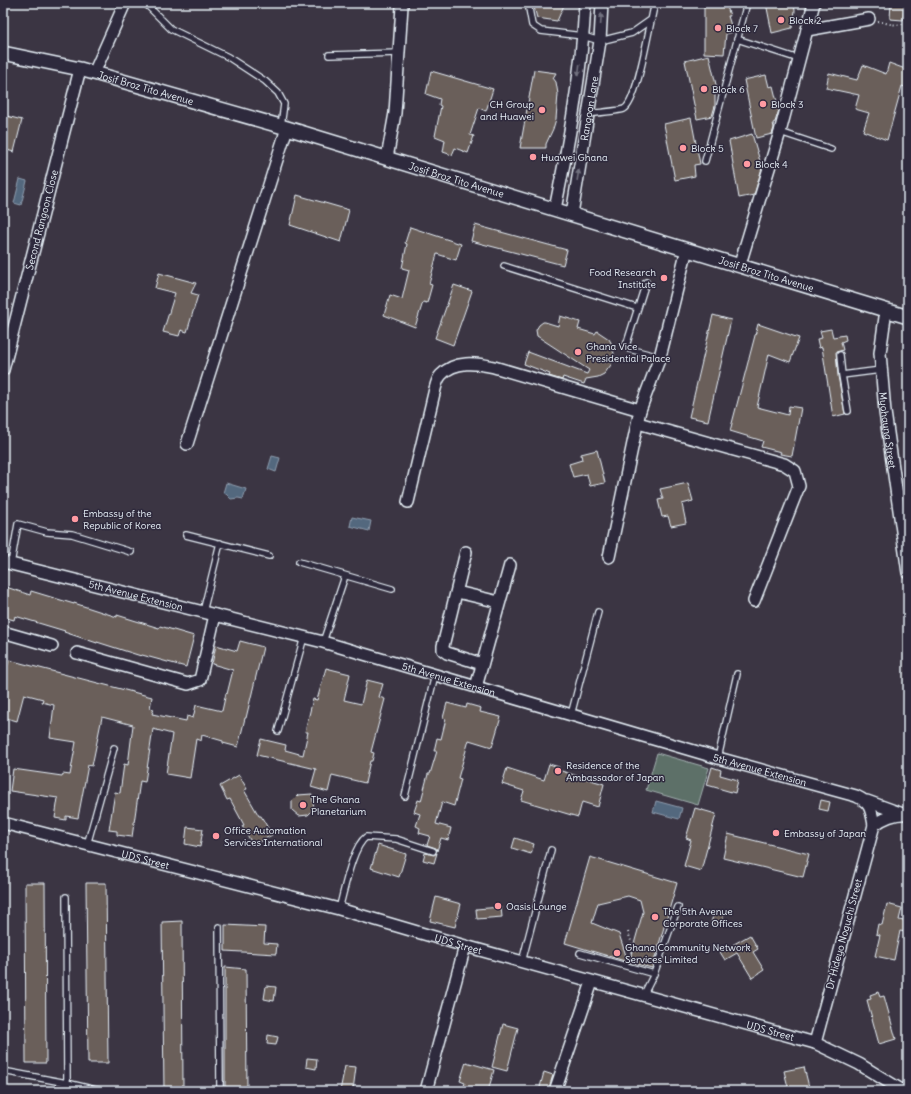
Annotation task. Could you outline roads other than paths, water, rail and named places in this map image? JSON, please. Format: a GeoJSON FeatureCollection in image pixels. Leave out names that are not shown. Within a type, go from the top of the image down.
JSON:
{"type":"FeatureCollection","features":[{"type":"Feature","properties":{"kind":"street"},"geometry":{"type":"LineString","coordinates":[[94,73],[125,3]]}},
{"type":"Feature","properties":{"kind":"street","name":"Rangoon Lane"},"geometry":{"type":"LineString","coordinates":[[555,209],[573,121],[583,36],[585,3]]}},
{"type":"Feature","properties":{"kind":"street","name":"Rangoon Lane"},"geometry":{"type":"LineString","coordinates":[[572,214],[600,41],[602,3]]}},
{"type":"Feature","properties":{"kind":"street"},"geometry":{"type":"LineString","coordinates":[[740,264],[780,132],[814,3]]}},
{"type":"Feature","properties":{"kind":"street"},"geometry":{"type":"LineString","coordinates":[[387,158],[395,113],[402,6]]}},
{"type":"Feature","properties":{"kind":"street"},"geometry":{"type":"LineString","coordinates":[[807,30],[868,19]]}},
{"type":"Feature","properties":{"kind":"street","name":"Josif Broz Tito Avenue"},"geometry":{"type":"LineString","coordinates":[[3,53],[80,69],[284,127],[908,316]]}},
{"type":"Feature","properties":{"kind":"street","name":"Second Rangoon Close"},"geometry":{"type":"LineString","coordinates":[[3,370],[80,69]]}},
{"type":"Feature","properties":{"kind":"street"},"geometry":{"type":"LineString","coordinates":[[187,444],[284,127]]}},
{"type":"Feature","properties":{"kind":"street"},"geometry":{"type":"LineString","coordinates":[[609,557],[640,410],[660,357],[687,249]]}},
{"type":"Feature","properties":{"kind":"street","name":"Myohaung Street"},"geometry":{"type":"LineString","coordinates":[[886,310],[880,353],[881,370],[885,412],[908,573]]}},
{"type":"Feature","properties":{"kind":"street"},"geometry":{"type":"LineString","coordinates":[[408,502],[435,389],[440,376],[452,366],[473,364],[494,367],[640,410]]}},
{"type":"Feature","properties":{"kind":"street"},"geometry":{"type":"LineString","coordinates":[[638,423],[784,464],[795,471],[799,486],[754,601]]}},
{"type":"Feature","properties":{"kind":"street"},"geometry":{"type":"LineString","coordinates":[[466,552],[443,650],[447,653],[482,664]]}},
{"type":"Feature","properties":{"kind":"street","name":"5th Avenue Extension"},"geometry":{"type":"LineString","coordinates":[[7,563],[323,642],[718,758],[856,796],[904,814]]}},
{"type":"Feature","properties":{"kind":"street"},"geometry":{"type":"LineString","coordinates":[[476,687],[510,565]]}},
{"type":"Feature","properties":{"kind":"street"},"geometry":{"type":"LineString","coordinates":[[457,592],[499,602]]}},
{"type":"Feature","properties":{"kind":"street"},"geometry":{"type":"LineString","coordinates":[[77,653],[188,684],[194,683],[200,680],[214,615]]}},
{"type":"Feature","properties":{"kind":"street"},"geometry":{"type":"LineString","coordinates":[[3,632],[52,646]]}},
{"type":"Feature","properties":{"kind":"street"},"geometry":{"type":"LineString","coordinates":[[867,801],[872,813],[874,825],[882,820],[904,814]]}},
{"type":"Feature","properties":{"kind":"street","name":"UDS Street"},"geometry":{"type":"LineString","coordinates":[[3,823],[339,909],[592,982],[815,1043],[859,1064],[903,1091]]}},
{"type":"Feature","properties":{"kind":"street","name":"Dr Hideyo Noguchi Street"},"geometry":{"type":"LineString","coordinates":[[815,1043],[874,825]]}},
{"type":"Feature","properties":{"kind":"street"},"geometry":{"type":"LineString","coordinates":[[426,1091],[465,946]]}},
{"type":"Feature","properties":{"kind":"street"},"geometry":{"type":"LineString","coordinates":[[555,1091],[592,982]]}},
{"type":"Feature","properties":{"kind":"lane"},"geometry":{"type":"LineString","coordinates":[[145,3],[171,29],[228,57],[265,81],[278,93],[284,104],[284,127]]}},
{"type":"Feature","properties":{"kind":"lane"},"geometry":{"type":"LineString","coordinates":[[528,3],[532,25],[541,31],[583,36],[600,41],[632,33],[652,19]]}},
{"type":"Feature","properties":{"kind":"lane"},"geometry":{"type":"LineString","coordinates":[[588,114],[624,109],[630,103],[642,65],[655,3]]}},
{"type":"Feature","properties":{"kind":"lane"},"geometry":{"type":"LineString","coordinates":[[705,160],[746,3]]}},
{"type":"Feature","properties":{"kind":"lane"},"geometry":{"type":"LineString","coordinates":[[737,39],[799,58]]}},
{"type":"Feature","properties":{"kind":"lane"},"geometry":{"type":"LineString","coordinates":[[329,56],[399,53]]}},
{"type":"Feature","properties":{"kind":"lane"},"geometry":{"type":"LineString","coordinates":[[780,132],[831,149]]}},
{"type":"Feature","properties":{"kind":"lane"},"geometry":{"type":"LineString","coordinates":[[504,266],[637,308]]}},
{"type":"Feature","properties":{"kind":"lane"},"geometry":{"type":"LineString","coordinates":[[646,282],[626,346],[629,349],[660,357]]}},
{"type":"Feature","properties":{"kind":"lane"},"geometry":{"type":"LineString","coordinates":[[840,355],[848,411]]}},
{"type":"Feature","properties":{"kind":"lane"},"geometry":{"type":"LineString","coordinates":[[842,375],[881,370]]}},
{"type":"Feature","properties":{"kind":"lane"},"geometry":{"type":"LineString","coordinates":[[7,563],[18,524],[47,532],[72,534],[131,552]]}},
{"type":"Feature","properties":{"kind":"lane"},"geometry":{"type":"LineString","coordinates":[[186,534],[269,556]]}},
{"type":"Feature","properties":{"kind":"lane"},"geometry":{"type":"LineString","coordinates":[[203,612],[220,543]]}},
{"type":"Feature","properties":{"kind":"lane"},"geometry":{"type":"LineString","coordinates":[[299,562],[392,589]]}},
{"type":"Feature","properties":{"kind":"lane"},"geometry":{"type":"LineString","coordinates":[[323,642],[344,576]]}},
{"type":"Feature","properties":{"kind":"lane"},"geometry":{"type":"LineString","coordinates":[[571,715],[598,612]]}},
{"type":"Feature","properties":{"kind":"lane"},"geometry":{"type":"LineString","coordinates":[[278,731],[304,637]]}},
{"type":"Feature","properties":{"kind":"lane"},"geometry":{"type":"LineString","coordinates":[[718,758],[737,674]]}},
{"type":"Feature","properties":{"kind":"lane"},"geometry":{"type":"LineString","coordinates":[[405,796],[435,675]]}},
{"type":"Feature","properties":{"kind":"lane"},"geometry":{"type":"LineString","coordinates":[[87,845],[114,748]]}},
{"type":"Feature","properties":{"kind":"lane"},"geometry":{"type":"LineString","coordinates":[[339,909],[355,854],[362,840],[366,837],[396,839],[434,851]]}},
{"type":"Feature","properties":{"kind":"lane"},"geometry":{"type":"LineString","coordinates":[[522,962],[551,850]]}},
{"type":"Feature","properties":{"kind":"lane"},"geometry":{"type":"LineString","coordinates":[[65,1091],[67,1083],[66,897]]}},
{"type":"Feature","properties":{"kind":"lane"},"geometry":{"type":"LineString","coordinates":[[643,996],[654,974],[678,907]]}},
{"type":"Feature","properties":{"kind":"lane"},"geometry":{"type":"LineString","coordinates":[[219,927],[220,1091]]}},
{"type":"Feature","properties":{"kind":"lane"},"geometry":{"type":"LineString","coordinates":[[580,952],[654,974]]}},
{"type":"Feature","properties":{"kind":"lane"},"geometry":{"type":"LineString","coordinates":[[3,1071],[100,1091]]}},
{"type":"Feature","properties":{"kind":"water"},"geometry":{"type":"Polygon","coordinates":[[[20,179],[27,181],[21,205],[14,203],[20,179]]]}},
{"type":"Feature","properties":{"kind":"water"},"geometry":{"type":"Polygon","coordinates":[[[272,456],[280,458],[276,472],[268,469],[272,456]]]}},
{"type":"Feature","properties":{"kind":"water"},"geometry":{"type":"Polygon","coordinates":[[[226,483],[246,489],[243,499],[231,499],[223,493],[226,483]]]}},
{"type":"Feature","properties":{"kind":"water"},"geometry":{"type":"Polygon","coordinates":[[[352,517],[371,521],[369,531],[350,526],[352,517]]]}},
{"type":"Feature","properties":{"kind":"water"},"geometry":{"type":"Polygon","coordinates":[[[656,801],[682,808],[679,819],[653,812],[656,801]]]}},
{"type":"Feature","properties":{"kind":"place","name":"Block 2"},"geometry":{"type":"Point","coordinates":[781,20]}},
{"type":"Feature","properties":{"kind":"place","name":"Block 7"},"geometry":{"type":"Point","coordinates":[718,28]}},
{"type":"Feature","properties":{"kind":"place","name":"Block 6"},"geometry":{"type":"Point","coordinates":[704,89]}},
{"type":"Feature","properties":{"kind":"place","name":"Block 3"},"geometry":{"type":"Point","coordinates":[763,104]}},
{"type":"Feature","properties":{"kind":"place","name":"CH Group and Huawei"},"geometry":{"type":"Point","coordinates":[542,110]}},
{"type":"Feature","properties":{"kind":"place","name":"Block 5"},"geometry":{"type":"Point","coordinates":[683,148]}},
{"type":"Feature","properties":{"kind":"place","name":"Huawei Ghana"},"geometry":{"type":"Point","coordinates":[533,157]}},
{"type":"Feature","properties":{"kind":"place","name":"Block 4"},"geometry":{"type":"Point","coordinates":[747,164]}},
{"type":"Feature","properties":{"kind":"place","name":"Food Research Institute"},"geometry":{"type":"Point","coordinates":[664,278]}},
{"type":"Feature","properties":{"kind":"place","name":"Ghana Vice Presidential Palace"},"geometry":{"type":"Point","coordinates":[578,352]}},
{"type":"Feature","properties":{"kind":"place","name":"Embassy of the Republic of Korea"},"geometry":{"type":"Point","coordinates":[75,519]}},
{"type":"Feature","properties":{"kind":"place","name":"Residence of the Ambassador of Japan"},"geometry":{"type":"Point","coordinates":[558,771]}},
{"type":"Feature","properties":{"kind":"place","name":"The Ghana Planetarium"},"geometry":{"type":"Point","coordinates":[303,805]}},
{"type":"Feature","properties":{"kind":"place","name":"Embassy of Japan"},"geometry":{"type":"Point","coordinates":[776,833]}},
{"type":"Feature","properties":{"kind":"place","name":"Office Automation Services International"},"geometry":{"type":"Point","coordinates":[216,836]}},
{"type":"Feature","properties":{"kind":"place","name":"Oasis Lounge"},"geometry":{"type":"Point","coordinates":[498,906]}},
{"type":"Feature","properties":{"kind":"place","name":"The 5th Avenue Corporate Offices"},"geometry":{"type":"Point","coordinates":[655,917]}},
{"type":"Feature","properties":{"kind":"place","name":"Ghana Community Network Services Limited"},"geometry":{"type":"Point","coordinates":[617,953]}}]}
